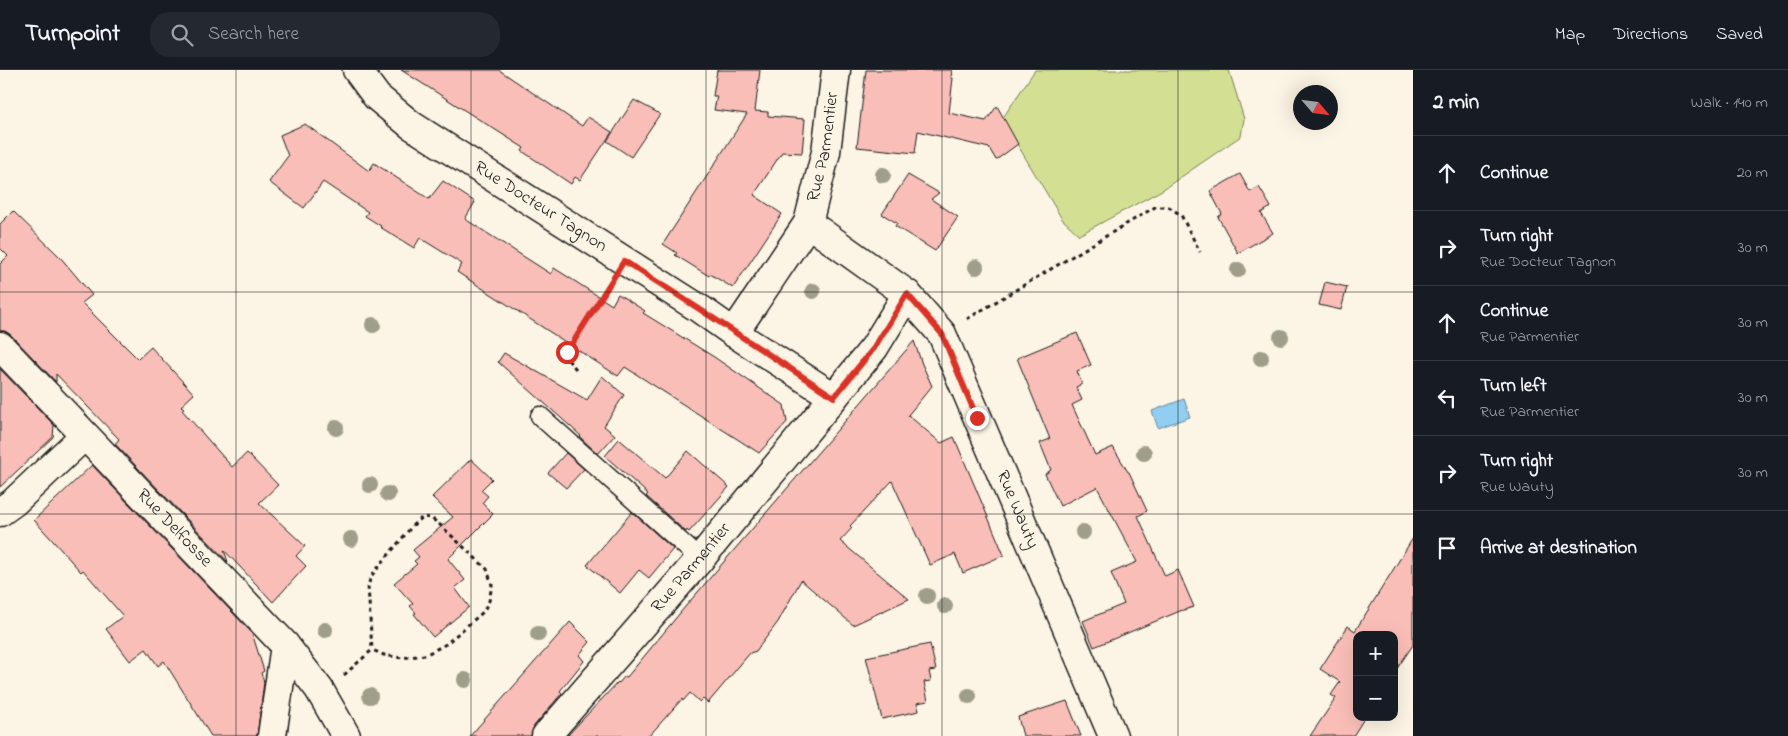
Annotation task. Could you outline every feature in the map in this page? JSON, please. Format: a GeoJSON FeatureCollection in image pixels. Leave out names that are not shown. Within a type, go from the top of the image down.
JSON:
{"type":"FeatureCollection","features":[{"type":"Feature","properties":{"kind":"street","name":"Rue Docteur Tagnon"},"geometry":{"type":"LineString","coordinates":[[357,70],[377,97],[411,125],[700,309],[734,333]]}},
{"type":"Feature","properties":{"kind":"street","name":"Rue Parmentier"},"geometry":{"type":"LineString","coordinates":[[734,333],[808,223],[826,152],[836,70]]}},
{"type":"Feature","properties":{"kind":"street","name":"Rue Parmentier"},"geometry":{"type":"LineString","coordinates":[[546,736],[700,559],[834,397],[874,348],[907,294],[808,223]]}},
{"type":"Feature","properties":{"kind":"street","name":"Rue Wauty"},"geometry":{"type":"LineString","coordinates":[[907,294],[942,334],[1113,736]]}},
{"type":"Feature","properties":{"kind":"street"},"geometry":{"type":"LineString","coordinates":[[734,333],[834,397]]}},
{"type":"Feature","properties":{"kind":"street","name":"Rue Delfosse"},"geometry":{"type":"LineString","coordinates":[[0,346],[285,645]]}},
{"type":"Feature","properties":{"kind":"street"},"geometry":{"type":"LineString","coordinates":[[0,512],[14,502],[84,436]]}},
{"type":"Feature","properties":{"kind":"street"},"geometry":{"type":"LineString","coordinates":[[285,645],[319,689],[346,736]]}},
{"type":"Feature","properties":{"kind":"street"},"geometry":{"type":"LineString","coordinates":[[272,736],[285,645]]}},
{"type":"Feature","properties":{"kind":"lane"},"geometry":{"type":"LineString","coordinates":[[540,416],[700,559]]}},
{"type":"Feature","properties":{"kind":"path"},"geometry":{"type":"LineString","coordinates":[[942,334],[1155,208],[1169,207],[1181,215],[1200,252]]}},
{"type":"Feature","properties":{"kind":"path"},"geometry":{"type":"LineString","coordinates":[[576,369],[568,360],[567,352],[624,261]]}},
{"type":"Feature","properties":{"kind":"path"},"geometry":{"type":"LineString","coordinates":[[423,517],[431,518],[487,569],[492,585],[489,601],[484,612],[446,644],[425,655],[402,658],[384,655],[372,650],[368,585],[372,575],[413,525],[423,517]]}},
{"type":"Feature","properties":{"kind":"path"},"geometry":{"type":"LineString","coordinates":[[319,689],[342,677],[372,650]]}},
{"type":"Feature","properties":{"kind":"green space"},"geometry":{"type":"Polygon","coordinates":[[[1035,70],[1229,70],[1244,119],[1241,136],[1162,190],[1079,235],[1062,219],[1002,119],[1035,70]]]}},
{"type":"Feature","properties":{"kind":"water"},"geometry":{"type":"Polygon","coordinates":[[[1184,399],[1190,417],[1158,428],[1152,411],[1184,399]]]}},
{"type":"Feature","properties":{"kind":"building"},"geometry":{"type":"Polygon","coordinates":[[[401,70],[499,70],[582,126],[588,117],[612,132],[580,180],[575,177],[571,184],[522,151],[524,148],[401,70]]]}},
{"type":"Feature","properties":{"kind":"building"},"geometry":{"type":"Polygon","coordinates":[[[717,70],[760,70],[755,111],[768,112],[768,116],[805,119],[802,153],[782,152],[754,195],[782,214],[733,288],[675,255],[677,253],[663,244],[747,114],[714,110],[717,96],[713,96],[717,70]]]}},
{"type":"Feature","properties":{"kind":"building"},"geometry":{"type":"Polygon","coordinates":[[[866,70],[952,70],[951,78],[953,78],[949,113],[986,121],[997,106],[1018,144],[996,160],[989,148],[918,131],[915,153],[857,147],[866,70]]]}},
{"type":"Feature","properties":{"kind":"building"},"geometry":{"type":"Polygon","coordinates":[[[634,100],[660,114],[631,157],[607,141],[634,100]]]}},
{"type":"Feature","properties":{"kind":"building"},"geometry":{"type":"Polygon","coordinates":[[[305,124],[369,171],[374,163],[429,199],[443,181],[475,202],[465,219],[551,274],[554,268],[612,305],[618,294],[645,311],[643,313],[714,357],[784,405],[787,422],[759,453],[625,367],[618,376],[457,272],[462,264],[420,238],[414,248],[380,227],[365,216],[368,212],[323,182],[304,208],[269,182],[288,156],[280,135],[305,124]]]}},
{"type":"Feature","properties":{"kind":"building"},"geometry":{"type":"Polygon","coordinates":[[[1240,174],[1250,192],[1259,187],[1271,207],[1261,213],[1273,233],[1238,253],[1218,217],[1222,214],[1210,191],[1240,174]]]}},
{"type":"Feature","properties":{"kind":"building"},"geometry":{"type":"Polygon","coordinates":[[[908,175],[939,193],[931,199],[958,217],[935,251],[895,226],[897,223],[882,214],[908,175]]]}},
{"type":"Feature","properties":{"kind":"building"},"geometry":{"type":"Polygon","coordinates":[[[13,211],[60,257],[92,295],[82,303],[138,359],[151,347],[194,394],[181,406],[184,408],[182,410],[232,467],[247,453],[278,485],[259,503],[305,546],[296,556],[306,566],[273,602],[224,550],[228,562],[115,444],[119,439],[56,374],[56,382],[11,335],[5,331],[0,331],[0,264],[8,256],[0,248],[0,224],[13,211]]]}},
{"type":"Feature","properties":{"kind":"building"},"geometry":{"type":"Polygon","coordinates":[[[1325,282],[1347,287],[1341,310],[1319,305],[1325,282]]]}},
{"type":"Feature","properties":{"kind":"building"},"geometry":{"type":"Polygon","coordinates":[[[1077,333],[1091,365],[1077,371],[1082,384],[1076,387],[1082,400],[1072,405],[1095,455],[1113,447],[1129,472],[1147,511],[1138,516],[1165,576],[1178,570],[1194,607],[1094,647],[1083,621],[1124,604],[1111,573],[1137,562],[1097,487],[1060,506],[1045,474],[1051,470],[1040,443],[1050,439],[1017,358],[1077,333]]]}},
{"type":"Feature","properties":{"kind":"building"},"geometry":{"type":"Polygon","coordinates":[[[914,341],[932,386],[908,415],[941,443],[954,437],[1004,555],[963,573],[955,554],[930,565],[892,481],[850,526],[852,528],[840,541],[909,599],[853,625],[801,580],[778,622],[756,651],[750,653],[708,703],[703,699],[700,702],[690,693],[683,701],[682,699],[649,736],[567,736],[618,682],[625,676],[627,677],[914,341]]]}},
{"type":"Feature","properties":{"kind":"building"},"geometry":{"type":"Polygon","coordinates":[[[504,353],[587,400],[602,376],[624,395],[604,426],[615,435],[598,454],[581,436],[498,362],[504,353]]]}},
{"type":"Feature","properties":{"kind":"building"},"geometry":{"type":"Polygon","coordinates":[[[0,369],[54,425],[53,437],[0,487],[0,369]]]}},
{"type":"Feature","properties":{"kind":"building"},"geometry":{"type":"Polygon","coordinates":[[[619,439],[665,478],[688,451],[729,487],[689,532],[687,530],[686,532],[646,496],[648,494],[605,456],[619,439]]]}},
{"type":"Feature","properties":{"kind":"building"},"geometry":{"type":"Polygon","coordinates":[[[566,453],[584,469],[566,488],[548,473],[566,453]]]}},
{"type":"Feature","properties":{"kind":"building"},"geometry":{"type":"Polygon","coordinates":[[[471,459],[492,479],[481,490],[488,496],[482,503],[493,514],[448,559],[465,580],[455,588],[469,607],[433,637],[414,614],[416,613],[410,606],[413,604],[394,583],[417,564],[414,561],[419,557],[413,550],[453,517],[432,497],[471,459]]]}},
{"type":"Feature","properties":{"kind":"building"},"geometry":{"type":"Polygon","coordinates":[[[92,465],[252,633],[264,671],[261,673],[264,682],[257,736],[211,736],[164,661],[158,666],[146,649],[130,661],[106,629],[123,616],[83,570],[81,572],[34,520],[92,465]]]}},
{"type":"Feature","properties":{"kind":"building"},"geometry":{"type":"Polygon","coordinates":[[[632,512],[673,549],[649,578],[639,570],[620,593],[587,565],[632,512]]]}},
{"type":"Feature","properties":{"kind":"building"},"geometry":{"type":"Polygon","coordinates":[[[1413,538],[1413,645],[1398,667],[1398,631],[1355,631],[1413,538]]]}},
{"type":"Feature","properties":{"kind":"building"},"geometry":{"type":"Polygon","coordinates":[[[570,622],[590,642],[579,655],[584,661],[560,691],[562,693],[534,726],[531,736],[470,736],[570,622]]]}},
{"type":"Feature","properties":{"kind":"building"},"geometry":{"type":"Polygon","coordinates":[[[1348,626],[1355,631],[1353,631],[1353,721],[1362,721],[1353,736],[1310,736],[1336,698],[1331,695],[1340,682],[1320,669],[1348,626]]]}},
{"type":"Feature","properties":{"kind":"building"},"geometry":{"type":"Polygon","coordinates":[[[930,644],[936,670],[929,671],[931,681],[924,682],[928,701],[917,703],[919,711],[882,719],[866,657],[930,644]]]}},
{"type":"Feature","properties":{"kind":"building"},"geometry":{"type":"Polygon","coordinates":[[[1067,701],[1081,736],[1023,736],[1018,717],[1067,701]]]}},
{"type":"Feature","properties":{"kind":"route"},"geometry":{"type":"LineString","coordinates":[[567,352],[624,261],[834,397],[874,348],[907,294],[942,334],[977,418]]}}]}
